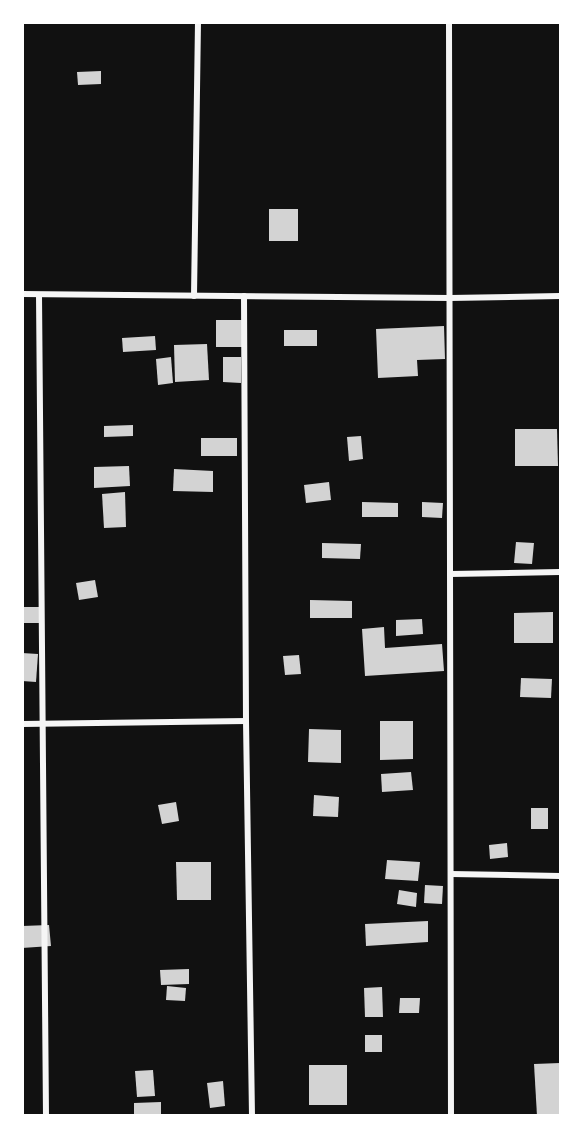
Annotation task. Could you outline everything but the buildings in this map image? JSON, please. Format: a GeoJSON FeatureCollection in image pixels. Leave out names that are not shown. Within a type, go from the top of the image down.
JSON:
{"type":"FeatureCollection","features":[{"type":"Feature","properties":{"kind":"street"},"geometry":{"type":"LineString","coordinates":[[194,296],[198,22]]}},
{"type":"Feature","properties":{"kind":"street"},"geometry":{"type":"LineString","coordinates":[[449,22],[451,1116]]}},
{"type":"Feature","properties":{"kind":"street"},"geometry":{"type":"LineString","coordinates":[[22,294],[450,298],[561,296]]}},
{"type":"Feature","properties":{"kind":"street"},"geometry":{"type":"LineString","coordinates":[[39,294],[46,1116]]}},
{"type":"Feature","properties":{"kind":"street"},"geometry":{"type":"LineString","coordinates":[[244,296],[246,721],[252,1116]]}},
{"type":"Feature","properties":{"kind":"street"},"geometry":{"type":"LineString","coordinates":[[450,574],[561,572]]}},
{"type":"Feature","properties":{"kind":"street"},"geometry":{"type":"LineString","coordinates":[[22,724],[246,721]]}},
{"type":"Feature","properties":{"kind":"street"},"geometry":{"type":"LineString","coordinates":[[451,874],[561,876]]}}]}
